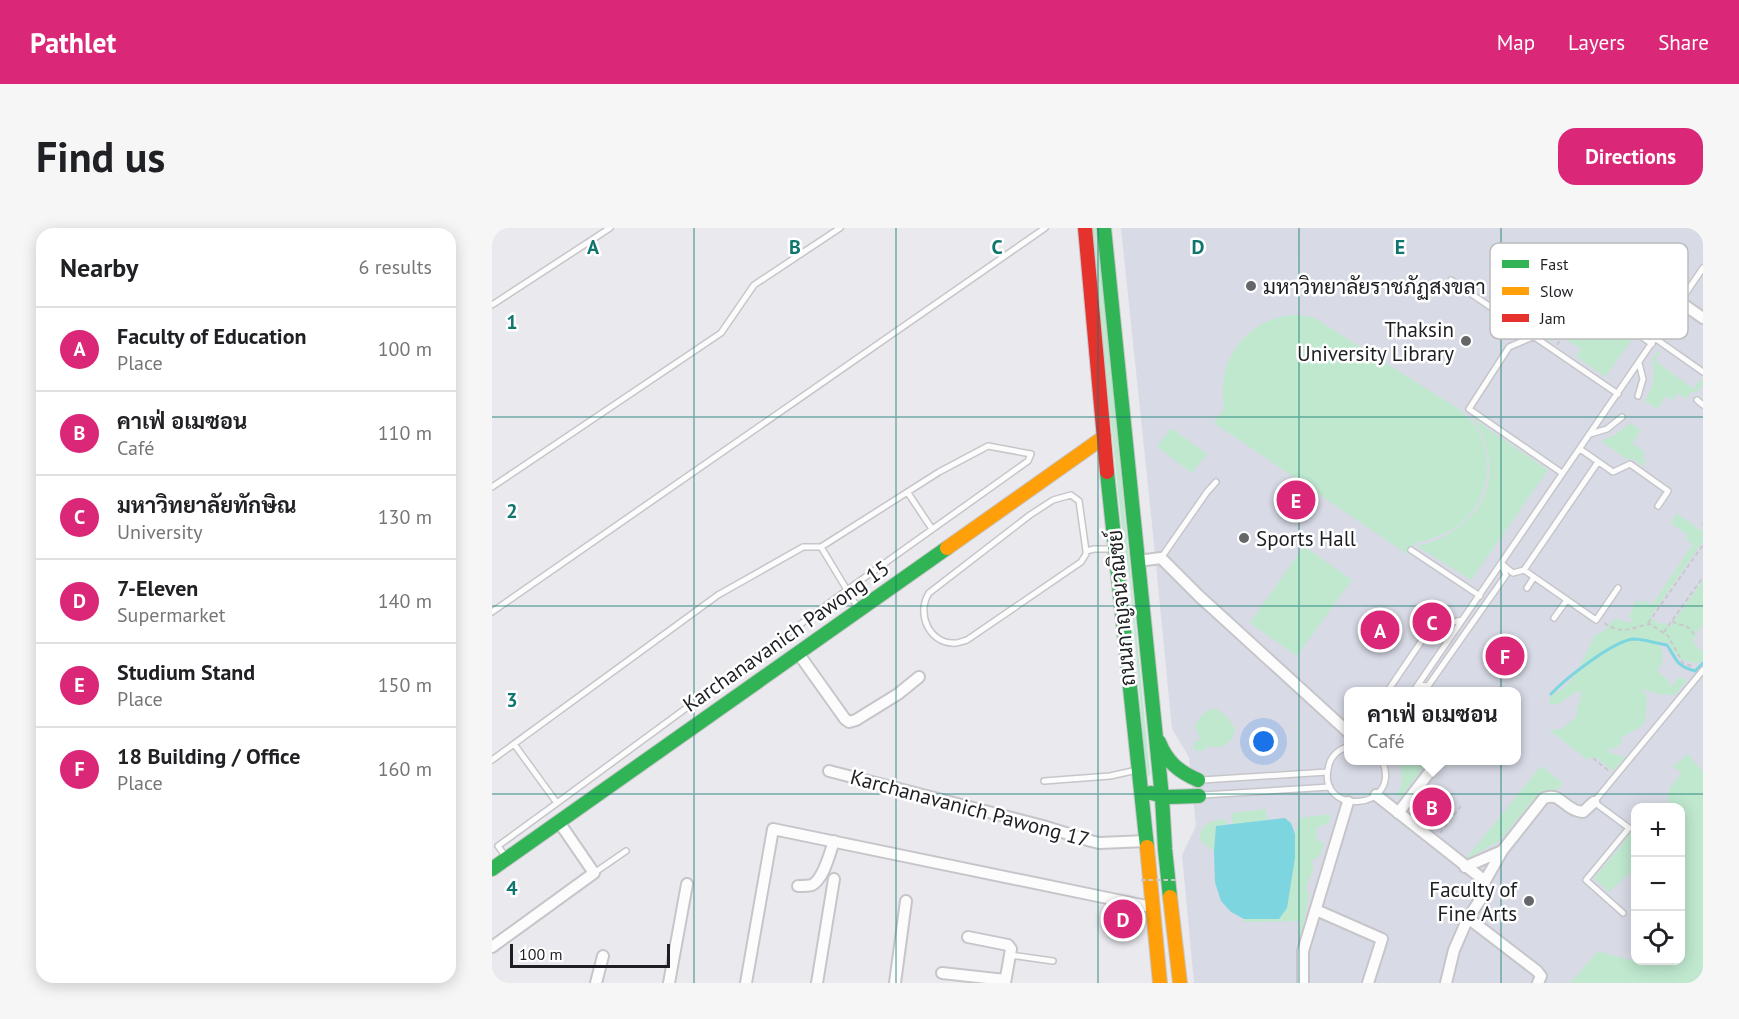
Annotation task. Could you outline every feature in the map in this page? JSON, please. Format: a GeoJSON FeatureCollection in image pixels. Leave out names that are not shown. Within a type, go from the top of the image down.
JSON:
{"type":"FeatureCollection","features":[{"type":"Feature","properties":{"kind":"main road","name":"ถนนกาญจนวณิชย์"},"geometry":{"type":"LineString","coordinates":[[1085,228],[1114,549],[1140,773],[1160,983]]}},
{"type":"Feature","properties":{"kind":"main road","name":"ถนนกาญจนวณิชย์"},"geometry":{"type":"LineString","coordinates":[[1104,228],[1154,726],[1158,791],[1180,983]]}},
{"type":"Feature","properties":{"kind":"main road","name":"Karchanavanich Pawong 15"},"geometry":{"type":"LineString","coordinates":[[492,869],[1104,437]]}},
{"type":"Feature","properties":{"kind":"main road"},"geometry":{"type":"LineString","coordinates":[[1154,726],[1166,758],[1181,774],[1198,780]]}},
{"type":"Feature","properties":{"kind":"main road"},"geometry":{"type":"LineString","coordinates":[[1140,773],[1144,786],[1158,791],[1199,796]]}},
{"type":"Feature","properties":{"kind":"main road"},"geometry":{"type":"LineString","coordinates":[[1143,810],[1145,799],[1158,791],[1198,780]]}},
{"type":"Feature","properties":{"kind":"main road"},"geometry":{"type":"LineString","coordinates":[[1165,849],[1171,819],[1199,796]]}},
{"type":"Feature","properties":{"kind":"street"},"geometry":{"type":"LineString","coordinates":[[1688,306],[1703,318]]}},
{"type":"Feature","properties":{"kind":"street"},"geometry":{"type":"LineString","coordinates":[[1138,561],[1161,558],[1344,728]]}},
{"type":"Feature","properties":{"kind":"street"},"geometry":{"type":"LineString","coordinates":[[798,654],[849,722],[898,694],[919,677]]}},
{"type":"Feature","properties":{"kind":"street"},"geometry":{"type":"LineString","coordinates":[[1398,813],[1434,765]]}},
{"type":"Feature","properties":{"kind":"street","name":"Karchanavanich Pawong 17"},"geometry":{"type":"LineString","coordinates":[[829,771],[1043,826],[1099,843],[1147,841]]}},
{"type":"Feature","properties":{"kind":"street"},"geometry":{"type":"LineString","coordinates":[[1376,795],[1485,881]]}},
{"type":"Feature","properties":{"kind":"street"},"geometry":{"type":"LineString","coordinates":[[1446,983],[1454,950],[1468,918],[1484,894],[1485,881],[1502,851],[1544,798],[1558,797],[1573,810],[1583,812],[1594,802]]}},
{"type":"Feature","properties":{"kind":"street"},"geometry":{"type":"LineString","coordinates":[[1303,983],[1303,951],[1348,802]]}},
{"type":"Feature","properties":{"kind":"street"},"geometry":{"type":"LineString","coordinates":[[492,947],[594,873],[559,822]]}},
{"type":"Feature","properties":{"kind":"street"},"geometry":{"type":"LineString","coordinates":[[746,983],[773,829],[1151,907]]}},
{"type":"Feature","properties":{"kind":"street"},"geometry":{"type":"LineString","coordinates":[[798,886],[812,885],[817,880],[824,871],[834,841]]}},
{"type":"Feature","properties":{"kind":"street"},"geometry":{"type":"LineString","coordinates":[[1465,867],[1502,851]]}},
{"type":"Feature","properties":{"kind":"street"},"geometry":{"type":"LineString","coordinates":[[817,983],[834,879]]}},
{"type":"Feature","properties":{"kind":"street"},"geometry":{"type":"LineString","coordinates":[[669,983],[687,884]]}},
{"type":"Feature","properties":{"kind":"street"},"geometry":{"type":"LineString","coordinates":[[895,983],[906,901]]}},
{"type":"Feature","properties":{"kind":"street"},"geometry":{"type":"LineString","coordinates":[[1316,910],[1382,939],[1368,983]]}},
{"type":"Feature","properties":{"kind":"street"},"geometry":{"type":"LineString","coordinates":[[1468,918],[1537,971],[1541,976],[1538,983]]}},
{"type":"Feature","properties":{"kind":"street"},"geometry":{"type":"LineString","coordinates":[[942,973],[1005,982],[1011,949],[1008,945],[968,937]]}},
{"type":"Feature","properties":{"kind":"street"},"geometry":{"type":"LineString","coordinates":[[596,983],[603,956]]}},
{"type":"Feature","properties":{"kind":"lane"},"geometry":{"type":"LineString","coordinates":[[492,306],[610,228]]}},
{"type":"Feature","properties":{"kind":"lane"},"geometry":{"type":"LineString","coordinates":[[492,487],[721,333],[754,285],[840,228]]}},
{"type":"Feature","properties":{"kind":"lane"},"geometry":{"type":"LineString","coordinates":[[492,612],[1045,228]]}},
{"type":"Feature","properties":{"kind":"lane"},"geometry":{"type":"LineString","coordinates":[[1688,290],[1703,268]]}},
{"type":"Feature","properties":{"kind":"lane"},"geometry":{"type":"LineString","coordinates":[[1452,280],[1489,306]]}},
{"type":"Feature","properties":{"kind":"lane"},"geometry":{"type":"LineString","coordinates":[[1528,339],[1509,347],[1469,409],[1563,473]]}},
{"type":"Feature","properties":{"kind":"lane"},"geometry":{"type":"LineString","coordinates":[[1539,339],[1618,394]]}},
{"type":"Feature","properties":{"kind":"lane"},"geometry":{"type":"LineString","coordinates":[[1651,339],[1703,372]]}},
{"type":"Feature","properties":{"kind":"lane"},"geometry":{"type":"LineString","coordinates":[[1501,564],[1506,575],[1428,686],[1418,685],[1480,596],[1501,564],[1563,473],[1654,341]]}},
{"type":"Feature","properties":{"kind":"lane"},"geometry":{"type":"LineString","coordinates":[[1638,396],[1643,379],[1639,363]]}},
{"type":"Feature","properties":{"kind":"lane"},"geometry":{"type":"LineString","coordinates":[[1696,400],[1703,405]]}},
{"type":"Feature","properties":{"kind":"lane"},"geometry":{"type":"LineString","coordinates":[[1590,434],[1607,429],[1622,417]]}},
{"type":"Feature","properties":{"kind":"lane"},"geometry":{"type":"LineString","coordinates":[[492,760],[718,595],[803,547],[821,548],[939,472],[988,446],[1031,454],[1028,461],[847,590],[498,846],[507,859]]}},
{"type":"Feature","properties":{"kind":"lane"},"geometry":{"type":"LineString","coordinates":[[1580,449],[1613,472],[1630,464],[1668,491],[1658,506]]}},
{"type":"Feature","properties":{"kind":"lane"},"geometry":{"type":"LineString","coordinates":[[1501,564],[1513,573],[1524,570],[1598,462]]}},
{"type":"Feature","properties":{"kind":"lane"},"geometry":{"type":"LineString","coordinates":[[1161,558],[1216,482]]}},
{"type":"Feature","properties":{"kind":"lane"},"geometry":{"type":"LineString","coordinates":[[908,493],[932,529]]}},
{"type":"Feature","properties":{"kind":"lane"},"geometry":{"type":"LineString","coordinates":[[1071,495],[1079,501],[1086,551],[1081,562],[967,640],[953,643],[936,636],[927,627],[923,607],[929,593],[1030,515],[1053,500],[1071,495]]}},
{"type":"Feature","properties":{"kind":"lane"},"geometry":{"type":"LineString","coordinates":[[821,548],[859,610]]}},
{"type":"Feature","properties":{"kind":"lane"},"geometry":{"type":"LineString","coordinates":[[1086,551],[1114,549]]}},
{"type":"Feature","properties":{"kind":"lane"},"geometry":{"type":"LineString","coordinates":[[1411,550],[1480,596]]}},
{"type":"Feature","properties":{"kind":"lane"},"geometry":{"type":"LineString","coordinates":[[1524,570],[1596,620],[1618,588]]}},
{"type":"Feature","properties":{"kind":"lane"},"geometry":{"type":"LineString","coordinates":[[1527,588],[1534,577]]}},
{"type":"Feature","properties":{"kind":"lane"},"geometry":{"type":"LineString","coordinates":[[1554,618],[1567,600]]}},
{"type":"Feature","properties":{"kind":"lane"},"geometry":{"type":"LineString","coordinates":[[1390,687],[1431,627],[1463,620]]}},
{"type":"Feature","properties":{"kind":"lane"},"geometry":{"type":"LineString","coordinates":[[1623,913],[1586,880],[1629,828],[1594,802],[1703,670]]}},
{"type":"Feature","properties":{"kind":"lane"},"geometry":{"type":"LineString","coordinates":[[514,744],[557,803]]}},
{"type":"Feature","properties":{"kind":"lane"},"geometry":{"type":"LineString","coordinates":[[1344,749],[1335,754],[1329,762],[1327,772],[1330,787],[1341,799],[1348,802],[1362,802],[1376,795],[1384,780],[1383,765]]}},
{"type":"Feature","properties":{"kind":"lane"},"geometry":{"type":"LineString","coordinates":[[1198,780],[1327,772]]}},
{"type":"Feature","properties":{"kind":"lane"},"geometry":{"type":"LineString","coordinates":[[1044,781],[1140,773]]}},
{"type":"Feature","properties":{"kind":"lane"},"geometry":{"type":"LineString","coordinates":[[1199,796],[1330,787]]}},
{"type":"Feature","properties":{"kind":"lane"},"geometry":{"type":"LineString","coordinates":[[594,873],[626,851]]}},
{"type":"Feature","properties":{"kind":"lane"},"geometry":{"type":"LineString","coordinates":[[1010,956],[1053,961]]}},
{"type":"Feature","properties":{"kind":"path"},"geometry":{"type":"LineString","coordinates":[[1554,350],[1561,339]]}},
{"type":"Feature","properties":{"kind":"path"},"geometry":{"type":"LineString","coordinates":[[1597,618],[1612,629],[1621,631],[1631,630],[1648,623],[1703,545]]}},
{"type":"Feature","properties":{"kind":"path"},"geometry":{"type":"LineString","coordinates":[[1664,632],[1703,577]]}},
{"type":"Feature","properties":{"kind":"path"},"geometry":{"type":"LineString","coordinates":[[1672,621],[1686,625],[1695,636]]}},
{"type":"Feature","properties":{"kind":"path"},"geometry":{"type":"LineString","coordinates":[[1648,623],[1668,636],[1683,663],[1692,665]]}},
{"type":"Feature","properties":{"kind":"path"},"geometry":{"type":"LineString","coordinates":[[1593,758],[1615,775]]}},
{"type":"Feature","properties":{"kind":"path"},"geometry":{"type":"LineString","coordinates":[[1436,837],[1461,806]]}},
{"type":"Feature","properties":{"kind":"path"},"geometry":{"type":"LineString","coordinates":[[1141,880],[1176,880]]}},
{"type":"Feature","properties":{"kind":"shaded area"},"geometry":{"type":"Polygon","coordinates":[[[1121,228],[1703,228],[1703,952],[1663,983],[1194,983],[1182,855],[1196,826],[1189,757],[1172,729],[1121,228]]]}},
{"type":"Feature","properties":{"kind":"green space"},"geometry":{"type":"Polygon","coordinates":[[[1091,228],[1097,228],[1150,774],[1148,777],[1130,580],[1122,529],[1091,228]]]}},
{"type":"Feature","properties":{"kind":"green space"},"geometry":{"type":"Polygon","coordinates":[[[1289,315],[1313,317],[1457,408],[1475,425],[1484,445],[1487,472],[1481,497],[1466,519],[1455,528],[1425,541],[1417,542],[1407,554],[1214,423],[1224,409],[1224,376],[1236,348],[1258,327],[1272,319],[1289,315]]]}},
{"type":"Feature","properties":{"kind":"green space"},"geometry":{"type":"Polygon","coordinates":[[[1565,339],[1633,339],[1605,377],[1576,356],[1581,349],[1565,339]]]}},
{"type":"Feature","properties":{"kind":"green space"},"geometry":{"type":"Polygon","coordinates":[[[1658,350],[1660,352],[1655,361],[1694,389],[1700,380],[1703,385],[1696,393],[1692,391],[1686,399],[1678,393],[1673,400],[1666,396],[1657,409],[1645,401],[1653,381],[1652,360],[1658,350]]]}},
{"type":"Feature","properties":{"kind":"green space"},"geometry":{"type":"Polygon","coordinates":[[[1472,418],[1548,470],[1471,580],[1417,546],[1441,538],[1463,524],[1484,497],[1490,466],[1481,434],[1472,418]]]}},
{"type":"Feature","properties":{"kind":"green space"},"geometry":{"type":"Polygon","coordinates":[[[1630,423],[1641,430],[1632,443],[1645,453],[1642,458],[1646,461],[1643,466],[1633,459],[1628,460],[1601,441],[1615,435],[1630,423]]]}},
{"type":"Feature","properties":{"kind":"green space"},"geometry":{"type":"Polygon","coordinates":[[[1171,428],[1207,454],[1192,473],[1157,447],[1171,428]]]}},
{"type":"Feature","properties":{"kind":"green space"},"geometry":{"type":"Polygon","coordinates":[[[1676,513],[1703,532],[1703,541],[1650,617],[1661,625],[1663,622],[1670,627],[1703,580],[1703,626],[1693,640],[1695,645],[1703,650],[1703,660],[1699,663],[1683,660],[1677,656],[1668,643],[1660,641],[1663,658],[1657,671],[1668,680],[1670,688],[1679,677],[1687,680],[1675,695],[1657,694],[1641,688],[1646,695],[1647,702],[1643,725],[1621,738],[1622,742],[1615,749],[1608,747],[1610,753],[1625,757],[1613,771],[1597,758],[1592,757],[1588,760],[1549,730],[1562,729],[1577,716],[1581,691],[1555,704],[1550,705],[1549,700],[1575,676],[1595,635],[1604,631],[1616,618],[1625,622],[1634,622],[1629,617],[1636,600],[1642,604],[1644,600],[1652,605],[1693,544],[1686,539],[1688,535],[1671,524],[1676,513]]]}},
{"type":"Feature","properties":{"kind":"green space"},"geometry":{"type":"Polygon","coordinates":[[[1304,546],[1352,580],[1297,656],[1250,623],[1304,546]]]}},
{"type":"Feature","properties":{"kind":"green space"},"geometry":{"type":"Polygon","coordinates":[[[1216,708],[1229,719],[1235,729],[1232,739],[1222,747],[1207,745],[1203,751],[1194,750],[1194,743],[1200,739],[1195,726],[1197,722],[1203,714],[1216,708]]]}},
{"type":"Feature","properties":{"kind":"green space"},"geometry":{"type":"Polygon","coordinates":[[[1688,754],[1703,772],[1703,983],[1570,983],[1598,951],[1631,960],[1631,965],[1685,965],[1685,803],[1669,803],[1668,796],[1672,785],[1682,773],[1673,767],[1688,754]]]}},
{"type":"Feature","properties":{"kind":"green space"},"geometry":{"type":"Polygon","coordinates":[[[1400,765],[1425,765],[1400,798],[1397,796],[1402,783],[1400,765]]]}},
{"type":"Feature","properties":{"kind":"green space"},"geometry":{"type":"Polygon","coordinates":[[[1541,766],[1563,783],[1555,792],[1541,791],[1499,841],[1465,860],[1541,766]]]}},
{"type":"Feature","properties":{"kind":"green space"},"geometry":{"type":"Polygon","coordinates":[[[1266,809],[1268,831],[1233,835],[1231,813],[1266,809]]]}},
{"type":"Feature","properties":{"kind":"green space"},"geometry":{"type":"Polygon","coordinates":[[[1331,815],[1329,823],[1318,827],[1316,832],[1317,839],[1324,844],[1320,856],[1311,861],[1314,867],[1306,888],[1309,895],[1299,950],[1301,921],[1243,922],[1244,919],[1279,919],[1287,907],[1295,859],[1295,834],[1300,818],[1331,815]]]}},
{"type":"Feature","properties":{"kind":"green space"},"geometry":{"type":"Polygon","coordinates":[[[1222,819],[1227,821],[1226,824],[1216,826],[1214,851],[1200,840],[1201,831],[1213,821],[1222,819]]]}},
{"type":"Feature","properties":{"kind":"green space"},"geometry":{"type":"Polygon","coordinates":[[[1631,831],[1631,872],[1609,892],[1594,878],[1631,831]]]}},
{"type":"Feature","properties":{"kind":"water"},"geometry":{"type":"Polygon","coordinates":[[[1285,818],[1291,823],[1295,834],[1295,858],[1287,908],[1279,919],[1244,919],[1231,912],[1221,901],[1215,882],[1216,826],[1285,818]]]}},
{"type":"Feature","properties":{"kind":"waterway"},"geometry":{"type":"LineString","coordinates":[[1551,694],[1578,670],[1603,653],[1625,641],[1634,639],[1667,645],[1678,662],[1689,669],[1695,671],[1703,663]]}},
{"type":"Feature","properties":{"kind":"traffic: fast"},"geometry":{"type":"LineString","coordinates":[[1104,228],[1162,797],[1170,897]]}},
{"type":"Feature","properties":{"kind":"traffic: fast"},"geometry":{"type":"LineString","coordinates":[[1107,472],[1147,847]]}},
{"type":"Feature","properties":{"kind":"traffic: fast"},"geometry":{"type":"LineString","coordinates":[[492,869],[947,548]]}},
{"type":"Feature","properties":{"kind":"traffic: fast"},"geometry":{"type":"LineString","coordinates":[[1159,742],[1174,766],[1198,780]]}},
{"type":"Feature","properties":{"kind":"traffic: fast"},"geometry":{"type":"LineString","coordinates":[[1151,793],[1168,797],[1199,796]]}},
{"type":"Feature","properties":{"kind":"traffic: slow"},"geometry":{"type":"LineString","coordinates":[[947,548],[1104,437]]}},
{"type":"Feature","properties":{"kind":"traffic: slow"},"geometry":{"type":"LineString","coordinates":[[1147,847],[1160,983]]}},
{"type":"Feature","properties":{"kind":"traffic: slow"},"geometry":{"type":"LineString","coordinates":[[1170,897],[1180,983]]}},
{"type":"Feature","properties":{"kind":"traffic: jam"},"geometry":{"type":"LineString","coordinates":[[1085,228],[1107,472]]}},
{"type":"Feature","properties":{"kind":"place","name":"มหาวิทยาลัยราชภัฏสงขลา"},"geometry":{"type":"Point","coordinates":[1251,286]}},
{"type":"Feature","properties":{"kind":"place","name":"Thaksin University Library"},"geometry":{"type":"Point","coordinates":[1466,341]}},
{"type":"Feature","properties":{"kind":"place","name":"Studium Stand"},"geometry":{"type":"Point","coordinates":[1296,500]}},
{"type":"Feature","properties":{"kind":"place","name":"Sports Hall"},"geometry":{"type":"Point","coordinates":[1244,538]}},
{"type":"Feature","properties":{"kind":"place","name":"มหาวิทยาลัยทักษิณ"},"geometry":{"type":"Point","coordinates":[1432,622]}},
{"type":"Feature","properties":{"kind":"place","name":"Faculty of Education"},"geometry":{"type":"Point","coordinates":[1380,630]}},
{"type":"Feature","properties":{"kind":"place","name":"18 Building / Office"},"geometry":{"type":"Point","coordinates":[1505,656]}},
{"type":"Feature","properties":{"kind":"place","name":"คาเฟ่ อเมซอน"},"geometry":{"type":"Point","coordinates":[1432,807]}},
{"type":"Feature","properties":{"kind":"place","name":"Faculty of Fine Arts"},"geometry":{"type":"Point","coordinates":[1529,901]}},
{"type":"Feature","properties":{"kind":"place","name":"7-Eleven"},"geometry":{"type":"Point","coordinates":[1123,919]}}]}
